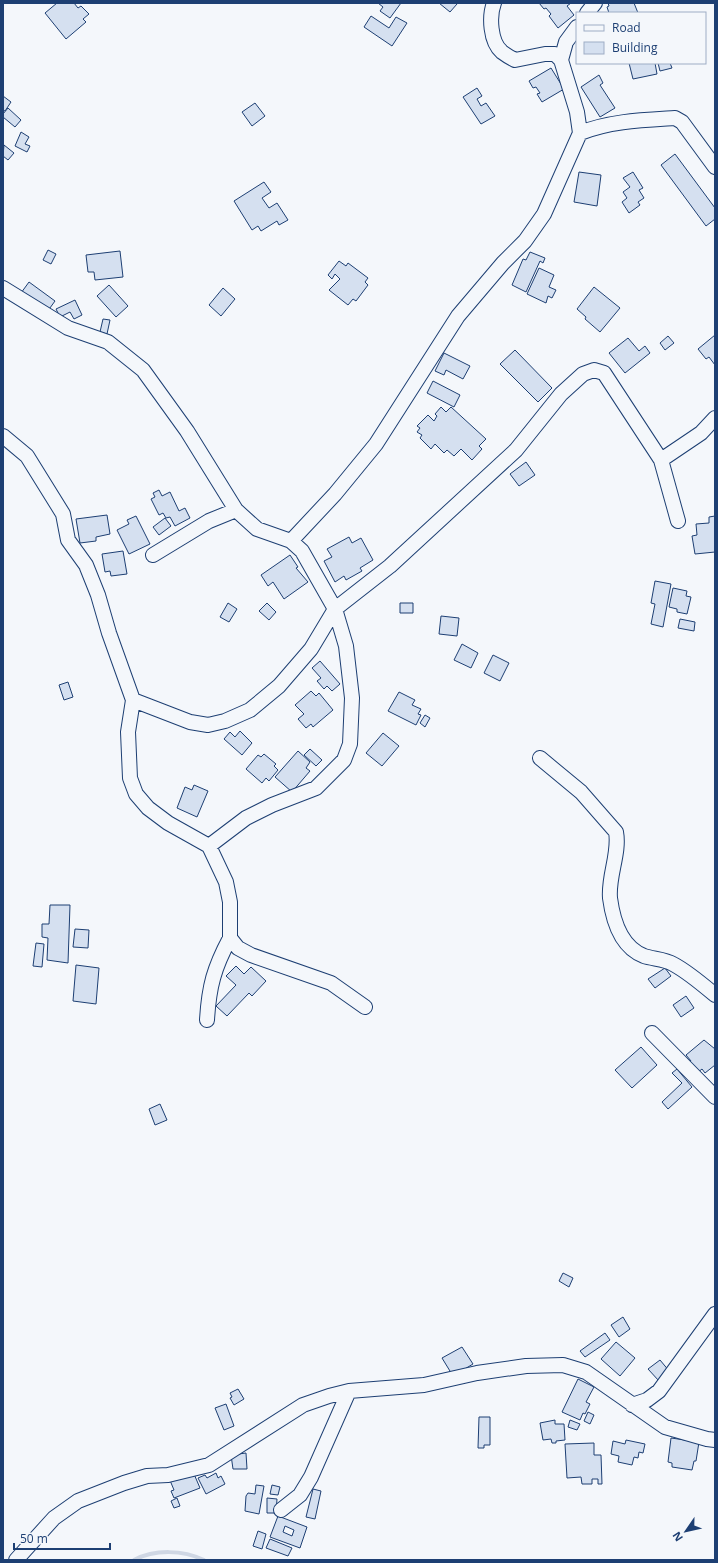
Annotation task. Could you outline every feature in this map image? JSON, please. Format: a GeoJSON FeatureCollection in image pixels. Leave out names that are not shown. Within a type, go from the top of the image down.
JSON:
{"type":"FeatureCollection","features":[{"type":"Feature","properties":{"kind":"street"},"geometry":{"type":"LineString","coordinates":[[291,541],[335,494],[376,444],[458,316],[503,263],[525,241],[544,214],[580,133],[577,112],[561,60],[555,54],[545,54],[515,60],[500,51],[495,42],[491,20],[491,11],[494,3]]}},
{"type":"Feature","properties":{"kind":"street"},"geometry":{"type":"LineString","coordinates":[[588,12],[594,3]]}},
{"type":"Feature","properties":{"kind":"street"},"geometry":{"type":"LineString","coordinates":[[561,60],[566,42],[576,28]]}},
{"type":"Feature","properties":{"kind":"street"},"geometry":{"type":"LineString","coordinates":[[580,133],[592,128],[628,122],[675,118],[682,122],[715,167]]}},
{"type":"Feature","properties":{"kind":"street"},"geometry":{"type":"LineString","coordinates":[[3,288],[68,328],[108,342],[143,370],[187,430],[236,510],[257,529],[291,541],[302,551],[335,609],[346,646],[352,698],[350,744],[344,760],[316,788],[272,805],[246,818],[209,846]]}},
{"type":"Feature","properties":{"kind":"street"},"geometry":{"type":"LineString","coordinates":[[133,700],[190,722],[208,726],[225,721],[250,710],[279,686],[311,649],[335,609],[390,566],[516,450],[561,394],[583,374],[594,370],[604,373],[661,460],[678,521]]}},
{"type":"Feature","properties":{"kind":"street"},"geometry":{"type":"LineString","coordinates":[[661,460],[701,433],[715,418]]}},
{"type":"Feature","properties":{"kind":"street"},"geometry":{"type":"LineString","coordinates":[[3,436],[27,456],[63,514],[68,540],[86,566],[98,595],[109,632],[133,700],[128,732],[130,778],[136,794],[148,808],[168,823],[209,846],[226,882],[230,902],[230,938],[216,966],[208,994],[207,1020]]}},
{"type":"Feature","properties":{"kind":"street"},"geometry":{"type":"LineString","coordinates":[[153,555],[209,522],[236,510]]}},
{"type":"Feature","properties":{"kind":"street"},"geometry":{"type":"LineString","coordinates":[[540,758],[581,792],[616,832],[617,839],[609,882],[616,926],[625,941],[632,949],[644,956],[672,963],[715,995]]}},
{"type":"Feature","properties":{"kind":"street"},"geometry":{"type":"LineString","coordinates":[[230,938],[238,948],[251,955],[331,983],[365,1007]]}},
{"type":"Feature","properties":{"kind":"street"},"geometry":{"type":"LineString","coordinates":[[652,1033],[715,1097]]}},
{"type":"Feature","properties":{"kind":"street"},"geometry":{"type":"LineString","coordinates":[[632,1405],[647,1400],[659,1391],[715,1314]]}},
{"type":"Feature","properties":{"kind":"street"},"geometry":{"type":"LineString","coordinates":[[16,1560],[54,1518],[78,1501],[124,1482],[147,1476],[168,1475],[209,1465],[303,1405],[349,1391],[424,1385],[477,1373],[526,1366],[563,1365],[586,1372],[666,1427],[715,1440]]}},
{"type":"Feature","properties":{"kind":"street"},"geometry":{"type":"LineString","coordinates":[[281,1510],[300,1495],[311,1477],[349,1391]]}},
{"type":"Feature","properties":{"kind":"building"},"geometry":{"type":"Polygon","coordinates":[[[57,3],[74,3],[78,8],[81,6],[89,14],[83,19],[86,22],[66,39],[45,13],[57,3]]]}},
{"type":"Feature","properties":{"kind":"building"},"geometry":{"type":"Polygon","coordinates":[[[378,3],[401,3],[390,18],[380,11],[383,7],[378,3]]]}},
{"type":"Feature","properties":{"kind":"building"},"geometry":{"type":"Polygon","coordinates":[[[439,3],[456,3],[457,4],[450,12],[439,3]]]}},
{"type":"Feature","properties":{"kind":"building"},"geometry":{"type":"Polygon","coordinates":[[[539,3],[571,3],[567,6],[574,15],[558,28],[549,16],[551,14],[539,3]]]}},
{"type":"Feature","properties":{"kind":"building"},"geometry":{"type":"Polygon","coordinates":[[[608,3],[634,3],[638,12],[609,12],[607,7],[609,6],[608,3]]]}},
{"type":"Feature","properties":{"kind":"building"},"geometry":{"type":"Polygon","coordinates":[[[371,16],[389,28],[396,17],[407,23],[392,46],[364,27],[371,16]]]}},
{"type":"Feature","properties":{"kind":"building"},"geometry":{"type":"Polygon","coordinates":[[[629,64],[655,64],[657,74],[633,79],[629,64]]]}},
{"type":"Feature","properties":{"kind":"building"},"geometry":{"type":"Polygon","coordinates":[[[658,64],[670,64],[672,68],[660,71],[658,64]]]}},
{"type":"Feature","properties":{"kind":"building"},"geometry":{"type":"Polygon","coordinates":[[[551,68],[564,89],[542,102],[537,94],[540,93],[536,87],[533,88],[529,81],[551,68]]]}},
{"type":"Feature","properties":{"kind":"building"},"geometry":{"type":"Polygon","coordinates":[[[599,75],[603,83],[600,85],[615,108],[600,117],[581,87],[599,75]]]}},
{"type":"Feature","properties":{"kind":"building"},"geometry":{"type":"Polygon","coordinates":[[[477,88],[482,96],[477,99],[481,106],[486,103],[495,116],[481,124],[463,97],[477,88]]]}},
{"type":"Feature","properties":{"kind":"building"},"geometry":{"type":"Polygon","coordinates":[[[3,96],[11,102],[5,111],[3,110],[3,96]]]}},
{"type":"Feature","properties":{"kind":"building"},"geometry":{"type":"Polygon","coordinates":[[[255,103],[265,116],[252,126],[242,112],[255,103]]]}},
{"type":"Feature","properties":{"kind":"building"},"geometry":{"type":"Polygon","coordinates":[[[8,108],[21,120],[15,127],[3,117],[3,114],[8,108]]]}},
{"type":"Feature","properties":{"kind":"building"},"geometry":{"type":"Polygon","coordinates":[[[21,132],[29,137],[25,144],[30,146],[27,152],[15,146],[21,132]]]}},
{"type":"Feature","properties":{"kind":"building"},"geometry":{"type":"Polygon","coordinates":[[[4,145],[14,153],[8,160],[3,156],[4,145]]]}},
{"type":"Feature","properties":{"kind":"building"},"geometry":{"type":"Polygon","coordinates":[[[675,154],[715,208],[715,219],[706,226],[661,165],[675,154]]]}},
{"type":"Feature","properties":{"kind":"building"},"geometry":{"type":"Polygon","coordinates":[[[579,172],[601,175],[597,206],[574,202],[579,172]]]}},
{"type":"Feature","properties":{"kind":"building"},"geometry":{"type":"Polygon","coordinates":[[[633,172],[643,188],[639,190],[644,198],[638,202],[640,205],[629,213],[622,202],[627,198],[623,192],[630,187],[623,178],[633,172]]]}},
{"type":"Feature","properties":{"kind":"building"},"geometry":{"type":"Polygon","coordinates":[[[264,182],[271,192],[262,198],[269,208],[277,203],[288,220],[279,225],[277,221],[261,231],[258,226],[252,230],[234,201],[264,182]]]}},
{"type":"Feature","properties":{"kind":"building"},"geometry":{"type":"Polygon","coordinates":[[[48,250],[56,254],[51,264],[43,260],[48,250]]]}},
{"type":"Feature","properties":{"kind":"building"},"geometry":{"type":"Polygon","coordinates":[[[120,251],[123,277],[95,280],[94,272],[88,272],[86,255],[120,251]]]}},
{"type":"Feature","properties":{"kind":"building"},"geometry":{"type":"Polygon","coordinates":[[[530,252],[545,258],[543,263],[540,261],[526,292],[512,285],[523,259],[526,260],[530,252]]]}},
{"type":"Feature","properties":{"kind":"building"},"geometry":{"type":"Polygon","coordinates":[[[339,261],[346,266],[348,263],[368,278],[365,282],[368,285],[356,301],[353,299],[348,305],[329,290],[340,279],[335,274],[332,279],[328,275],[339,261]]]}},
{"type":"Feature","properties":{"kind":"building"},"geometry":{"type":"Polygon","coordinates":[[[539,268],[554,275],[549,287],[556,290],[552,298],[548,296],[546,303],[527,294],[539,268]]]}},
{"type":"Feature","properties":{"kind":"building"},"geometry":{"type":"Polygon","coordinates":[[[29,282],[55,301],[47,312],[21,293],[29,282]]]}},
{"type":"Feature","properties":{"kind":"building"},"geometry":{"type":"Polygon","coordinates":[[[109,285],[128,306],[116,317],[97,296],[109,285]]]}},
{"type":"Feature","properties":{"kind":"building"},"geometry":{"type":"Polygon","coordinates":[[[594,287],[620,308],[600,332],[585,319],[586,317],[577,309],[594,287]]]}},
{"type":"Feature","properties":{"kind":"building"},"geometry":{"type":"Polygon","coordinates":[[[223,288],[235,299],[221,316],[209,305],[223,288]]]}},
{"type":"Feature","properties":{"kind":"building"},"geometry":{"type":"Polygon","coordinates":[[[75,300],[82,315],[74,319],[70,312],[60,317],[56,309],[75,300]]]}},
{"type":"Feature","properties":{"kind":"building"},"geometry":{"type":"Polygon","coordinates":[[[103,319],[110,320],[107,334],[100,332],[103,319]]]}},
{"type":"Feature","properties":{"kind":"building"},"geometry":{"type":"Polygon","coordinates":[[[715,335],[715,365],[709,357],[706,359],[698,349],[715,335]]]}},
{"type":"Feature","properties":{"kind":"building"},"geometry":{"type":"Polygon","coordinates":[[[668,336],[674,343],[665,350],[660,343],[668,336]]]}},
{"type":"Feature","properties":{"kind":"building"},"geometry":{"type":"Polygon","coordinates":[[[628,338],[639,351],[645,346],[650,353],[625,373],[609,353],[628,338]]]}},
{"type":"Feature","properties":{"kind":"building"},"geometry":{"type":"Polygon","coordinates":[[[515,350],[552,388],[538,402],[500,364],[515,350]]]}},
{"type":"Feature","properties":{"kind":"building"},"geometry":{"type":"Polygon","coordinates":[[[444,353],[470,366],[463,379],[446,370],[444,375],[435,371],[444,353]]]}},
{"type":"Feature","properties":{"kind":"building"},"geometry":{"type":"Polygon","coordinates":[[[433,381],[460,395],[454,407],[427,393],[433,381]]]}},
{"type":"Feature","properties":{"kind":"building"},"geometry":{"type":"Polygon","coordinates":[[[441,407],[446,412],[451,407],[486,439],[479,446],[482,449],[472,460],[461,449],[454,456],[447,450],[444,453],[435,444],[431,449],[420,438],[422,435],[417,432],[420,428],[417,426],[428,415],[434,421],[437,416],[435,414],[441,407]]]}},
{"type":"Feature","properties":{"kind":"building"},"geometry":{"type":"Polygon","coordinates":[[[526,462],[535,475],[519,486],[510,474],[526,462]]]}},
{"type":"Feature","properties":{"kind":"building"},"geometry":{"type":"Polygon","coordinates":[[[159,490],[162,496],[170,492],[179,511],[185,508],[190,518],[175,526],[170,517],[166,518],[163,513],[159,515],[151,499],[155,497],[153,493],[159,490]]]}},
{"type":"Feature","properties":{"kind":"building"},"geometry":{"type":"Polygon","coordinates":[[[107,515],[110,534],[96,537],[96,541],[80,543],[76,519],[107,515]]]}},
{"type":"Feature","properties":{"kind":"building"},"geometry":{"type":"Polygon","coordinates":[[[136,516],[150,544],[129,554],[117,530],[129,524],[127,520],[136,516]]]}},
{"type":"Feature","properties":{"kind":"building"},"geometry":{"type":"Polygon","coordinates":[[[715,516],[715,552],[695,554],[692,536],[697,535],[696,524],[709,523],[709,517],[715,516]]]}},
{"type":"Feature","properties":{"kind":"building"},"geometry":{"type":"Polygon","coordinates":[[[165,518],[171,526],[159,535],[153,527],[165,518]]]}},
{"type":"Feature","properties":{"kind":"building"},"geometry":{"type":"Polygon","coordinates":[[[349,537],[352,543],[361,538],[373,560],[360,568],[362,571],[346,580],[344,576],[335,582],[324,561],[332,557],[327,549],[349,537]]]}},
{"type":"Feature","properties":{"kind":"building"},"geometry":{"type":"Polygon","coordinates":[[[123,551],[127,574],[111,576],[110,571],[105,572],[102,554],[123,551]]]}},
{"type":"Feature","properties":{"kind":"building"},"geometry":{"type":"Polygon","coordinates":[[[290,555],[298,567],[296,568],[308,582],[284,599],[273,582],[268,586],[261,575],[290,555]]]}},
{"type":"Feature","properties":{"kind":"building"},"geometry":{"type":"Polygon","coordinates":[[[655,581],[671,584],[663,627],[651,624],[655,604],[651,603],[655,581]]]}},
{"type":"Feature","properties":{"kind":"building"},"geometry":{"type":"Polygon","coordinates":[[[673,588],[687,591],[686,596],[691,597],[687,614],[677,612],[677,609],[669,607],[673,588]]]}},
{"type":"Feature","properties":{"kind":"building"},"geometry":{"type":"Polygon","coordinates":[[[228,603],[237,609],[229,622],[220,617],[228,603]]]}},
{"type":"Feature","properties":{"kind":"building"},"geometry":{"type":"Polygon","coordinates":[[[267,603],[276,612],[269,620],[259,611],[267,603]]]}},
{"type":"Feature","properties":{"kind":"building"},"geometry":{"type":"Polygon","coordinates":[[[400,603],[413,603],[413,613],[400,613],[400,603]]]}},
{"type":"Feature","properties":{"kind":"building"},"geometry":{"type":"Polygon","coordinates":[[[441,616],[459,618],[457,636],[439,634],[441,616]]]}},
{"type":"Feature","properties":{"kind":"building"},"geometry":{"type":"Polygon","coordinates":[[[680,619],[695,622],[694,631],[678,628],[680,619]]]}},
{"type":"Feature","properties":{"kind":"building"},"geometry":{"type":"Polygon","coordinates":[[[462,644],[478,653],[471,668],[454,660],[462,644]]]}},
{"type":"Feature","properties":{"kind":"building"},"geometry":{"type":"Polygon","coordinates":[[[493,655],[509,663],[500,681],[484,673],[493,655]]]}},
{"type":"Feature","properties":{"kind":"building"},"geometry":{"type":"Polygon","coordinates":[[[320,661],[340,684],[332,691],[327,686],[324,689],[317,681],[321,678],[312,668],[320,661]]]}},
{"type":"Feature","properties":{"kind":"building"},"geometry":{"type":"Polygon","coordinates":[[[68,682],[73,697],[64,700],[59,685],[68,682]]]}},
{"type":"Feature","properties":{"kind":"building"},"geometry":{"type":"Polygon","coordinates":[[[311,691],[316,696],[319,693],[333,710],[313,727],[311,724],[306,728],[298,719],[304,714],[295,705],[311,691]]]}},
{"type":"Feature","properties":{"kind":"building"},"geometry":{"type":"Polygon","coordinates":[[[399,692],[415,700],[412,705],[421,709],[418,714],[421,715],[416,725],[388,711],[399,692]]]}},
{"type":"Feature","properties":{"kind":"building"},"geometry":{"type":"Polygon","coordinates":[[[425,715],[430,718],[425,727],[420,723],[425,715]]]}},
{"type":"Feature","properties":{"kind":"building"},"geometry":{"type":"Polygon","coordinates":[[[240,731],[252,743],[242,755],[224,739],[230,732],[235,737],[240,731]]]}},
{"type":"Feature","properties":{"kind":"building"},"geometry":{"type":"Polygon","coordinates":[[[383,733],[399,746],[382,766],[366,753],[383,733]]]}},
{"type":"Feature","properties":{"kind":"building"},"geometry":{"type":"Polygon","coordinates":[[[310,749],[322,760],[316,766],[304,755],[310,749]]]}},
{"type":"Feature","properties":{"kind":"building"},"geometry":{"type":"Polygon","coordinates":[[[298,751],[310,762],[306,768],[310,771],[292,792],[275,777],[298,751]]]}},
{"type":"Feature","properties":{"kind":"building"},"geometry":{"type":"Polygon","coordinates":[[[264,754],[276,764],[274,766],[278,770],[269,781],[266,778],[262,783],[246,769],[258,755],[261,757],[264,754]]]}},
{"type":"Feature","properties":{"kind":"building"},"geometry":{"type":"Polygon","coordinates":[[[194,785],[208,791],[197,817],[177,808],[185,787],[192,790],[194,785]]]}},
{"type":"Feature","properties":{"kind":"building"},"geometry":{"type":"Polygon","coordinates":[[[50,905],[70,905],[68,963],[47,960],[48,938],[42,937],[42,924],[49,924],[50,905]]]}},
{"type":"Feature","properties":{"kind":"building"},"geometry":{"type":"Polygon","coordinates":[[[75,929],[89,930],[88,948],[73,947],[75,929]]]}},
{"type":"Feature","properties":{"kind":"building"},"geometry":{"type":"Polygon","coordinates":[[[36,943],[44,944],[42,967],[33,966],[36,943]]]}},
{"type":"Feature","properties":{"kind":"building"},"geometry":{"type":"Polygon","coordinates":[[[76,965],[99,968],[96,1004],[73,1001],[76,965]]]}},
{"type":"Feature","properties":{"kind":"building"},"geometry":{"type":"Polygon","coordinates":[[[236,966],[244,974],[251,967],[266,981],[252,996],[249,993],[227,1016],[216,1006],[236,985],[226,976],[236,966]]]}},
{"type":"Feature","properties":{"kind":"building"},"geometry":{"type":"Polygon","coordinates":[[[665,968],[671,976],[655,988],[648,979],[665,968]]]}},
{"type":"Feature","properties":{"kind":"building"},"geometry":{"type":"Polygon","coordinates":[[[686,996],[694,1008],[681,1017],[673,1005],[686,996]]]}},
{"type":"Feature","properties":{"kind":"building"},"geometry":{"type":"Polygon","coordinates":[[[704,1040],[715,1049],[715,1065],[705,1073],[702,1069],[697,1073],[689,1063],[691,1061],[686,1055],[704,1040]]]}},
{"type":"Feature","properties":{"kind":"building"},"geometry":{"type":"Polygon","coordinates":[[[641,1047],[657,1065],[632,1088],[615,1070],[641,1047]]]}},
{"type":"Feature","properties":{"kind":"building"},"geometry":{"type":"Polygon","coordinates":[[[677,1069],[692,1087],[668,1109],[662,1102],[682,1083],[672,1073],[677,1069]]]}},
{"type":"Feature","properties":{"kind":"building"},"geometry":{"type":"Polygon","coordinates":[[[160,1104],[167,1120],[155,1125],[149,1109],[160,1104]]]}},
{"type":"Feature","properties":{"kind":"building"},"geometry":{"type":"Polygon","coordinates":[[[563,1273],[573,1278],[569,1287],[559,1281],[563,1273]]]}},
{"type":"Feature","properties":{"kind":"building"},"geometry":{"type":"Polygon","coordinates":[[[623,1317],[630,1329],[619,1337],[611,1325],[623,1317]]]}},
{"type":"Feature","properties":{"kind":"building"},"geometry":{"type":"Polygon","coordinates":[[[605,1333],[610,1340],[585,1357],[580,1351],[605,1333]]]}},
{"type":"Feature","properties":{"kind":"building"},"geometry":{"type":"Polygon","coordinates":[[[616,1342],[635,1358],[620,1376],[601,1359],[616,1342]]]}},
{"type":"Feature","properties":{"kind":"building"},"geometry":{"type":"Polygon","coordinates":[[[462,1347],[473,1364],[453,1376],[442,1358],[462,1347]]]}},
{"type":"Feature","properties":{"kind":"building"},"geometry":{"type":"Polygon","coordinates":[[[660,1360],[670,1372],[659,1381],[648,1369],[660,1360]]]}},
{"type":"Feature","properties":{"kind":"building"},"geometry":{"type":"Polygon","coordinates":[[[578,1379],[594,1387],[586,1402],[590,1404],[580,1420],[562,1412],[578,1379]]]}},
{"type":"Feature","properties":{"kind":"building"},"geometry":{"type":"Polygon","coordinates":[[[238,1389],[244,1399],[234,1405],[230,1398],[232,1397],[230,1393],[238,1389]]]}},
{"type":"Feature","properties":{"kind":"building"},"geometry":{"type":"Polygon","coordinates":[[[226,1404],[234,1426],[224,1430],[215,1408],[226,1404]]]}},
{"type":"Feature","properties":{"kind":"building"},"geometry":{"type":"Polygon","coordinates":[[[588,1412],[594,1415],[590,1424],[584,1421],[588,1412]]]}},
{"type":"Feature","properties":{"kind":"building"},"geometry":{"type":"Polygon","coordinates":[[[479,1417],[490,1417],[490,1445],[484,1445],[484,1448],[478,1448],[479,1417]]]}},
{"type":"Feature","properties":{"kind":"building"},"geometry":{"type":"Polygon","coordinates":[[[555,1420],[555,1424],[564,1424],[565,1440],[552,1443],[551,1439],[543,1440],[540,1423],[555,1420]]]}},
{"type":"Feature","properties":{"kind":"building"},"geometry":{"type":"Polygon","coordinates":[[[570,1420],[580,1424],[577,1430],[568,1427],[570,1420]]]}},
{"type":"Feature","properties":{"kind":"building"},"geometry":{"type":"Polygon","coordinates":[[[671,1438],[699,1442],[696,1461],[694,1461],[692,1470],[672,1467],[672,1463],[668,1462],[671,1438]]]}},
{"type":"Feature","properties":{"kind":"building"},"geometry":{"type":"Polygon","coordinates":[[[626,1440],[645,1444],[643,1453],[639,1452],[638,1458],[634,1457],[632,1465],[618,1462],[619,1456],[611,1454],[613,1441],[625,1444],[626,1440]]]}},
{"type":"Feature","properties":{"kind":"building"},"geometry":{"type":"Polygon","coordinates":[[[594,1443],[594,1455],[601,1455],[602,1484],[598,1484],[598,1479],[592,1479],[592,1484],[582,1484],[581,1477],[567,1478],[565,1444],[594,1443]]]}},
{"type":"Feature","properties":{"kind":"building"},"geometry":{"type":"Polygon","coordinates":[[[246,1453],[247,1469],[233,1469],[231,1455],[246,1453]]]}},
{"type":"Feature","properties":{"kind":"building"},"geometry":{"type":"Polygon","coordinates":[[[216,1473],[218,1478],[221,1476],[225,1484],[206,1494],[198,1478],[205,1475],[207,1478],[216,1473]]]}},
{"type":"Feature","properties":{"kind":"building"},"geometry":{"type":"Polygon","coordinates":[[[194,1474],[200,1488],[174,1498],[171,1491],[174,1490],[169,1478],[194,1474]]]}},
{"type":"Feature","properties":{"kind":"building"},"geometry":{"type":"Polygon","coordinates":[[[256,1485],[264,1486],[259,1514],[245,1511],[246,1496],[248,1493],[255,1494],[256,1485]]]}},
{"type":"Feature","properties":{"kind":"building"},"geometry":{"type":"Polygon","coordinates":[[[272,1485],[280,1487],[278,1495],[270,1494],[272,1485]]]}},
{"type":"Feature","properties":{"kind":"building"},"geometry":{"type":"Polygon","coordinates":[[[313,1489],[321,1491],[315,1519],[306,1517],[313,1489]]]}},
{"type":"Feature","properties":{"kind":"building"},"geometry":{"type":"Polygon","coordinates":[[[177,1498],[180,1506],[174,1508],[171,1501],[177,1498]]]}},
{"type":"Feature","properties":{"kind":"building"},"geometry":{"type":"Polygon","coordinates":[[[267,1498],[277,1499],[276,1513],[267,1513],[267,1498]]]}},
{"type":"Feature","properties":{"kind":"building"},"geometry":{"type":"Polygon","coordinates":[[[278,1516],[307,1527],[300,1548],[270,1537],[278,1516]],[[285,1526],[283,1532],[292,1536],[294,1530],[285,1526]]]}},
{"type":"Feature","properties":{"kind":"building"},"geometry":{"type":"Polygon","coordinates":[[[258,1531],[266,1534],[262,1549],[253,1546],[258,1531]]]}},
{"type":"Feature","properties":{"kind":"building"},"geometry":{"type":"Polygon","coordinates":[[[270,1539],[292,1548],[288,1556],[266,1548],[270,1539]]]}},
{"type":"Feature","properties":{"kind":"waterway"},"geometry":{"type":"LineString","coordinates":[[134,1560],[142,1556],[169,1552],[187,1554],[204,1560]]}}]}
